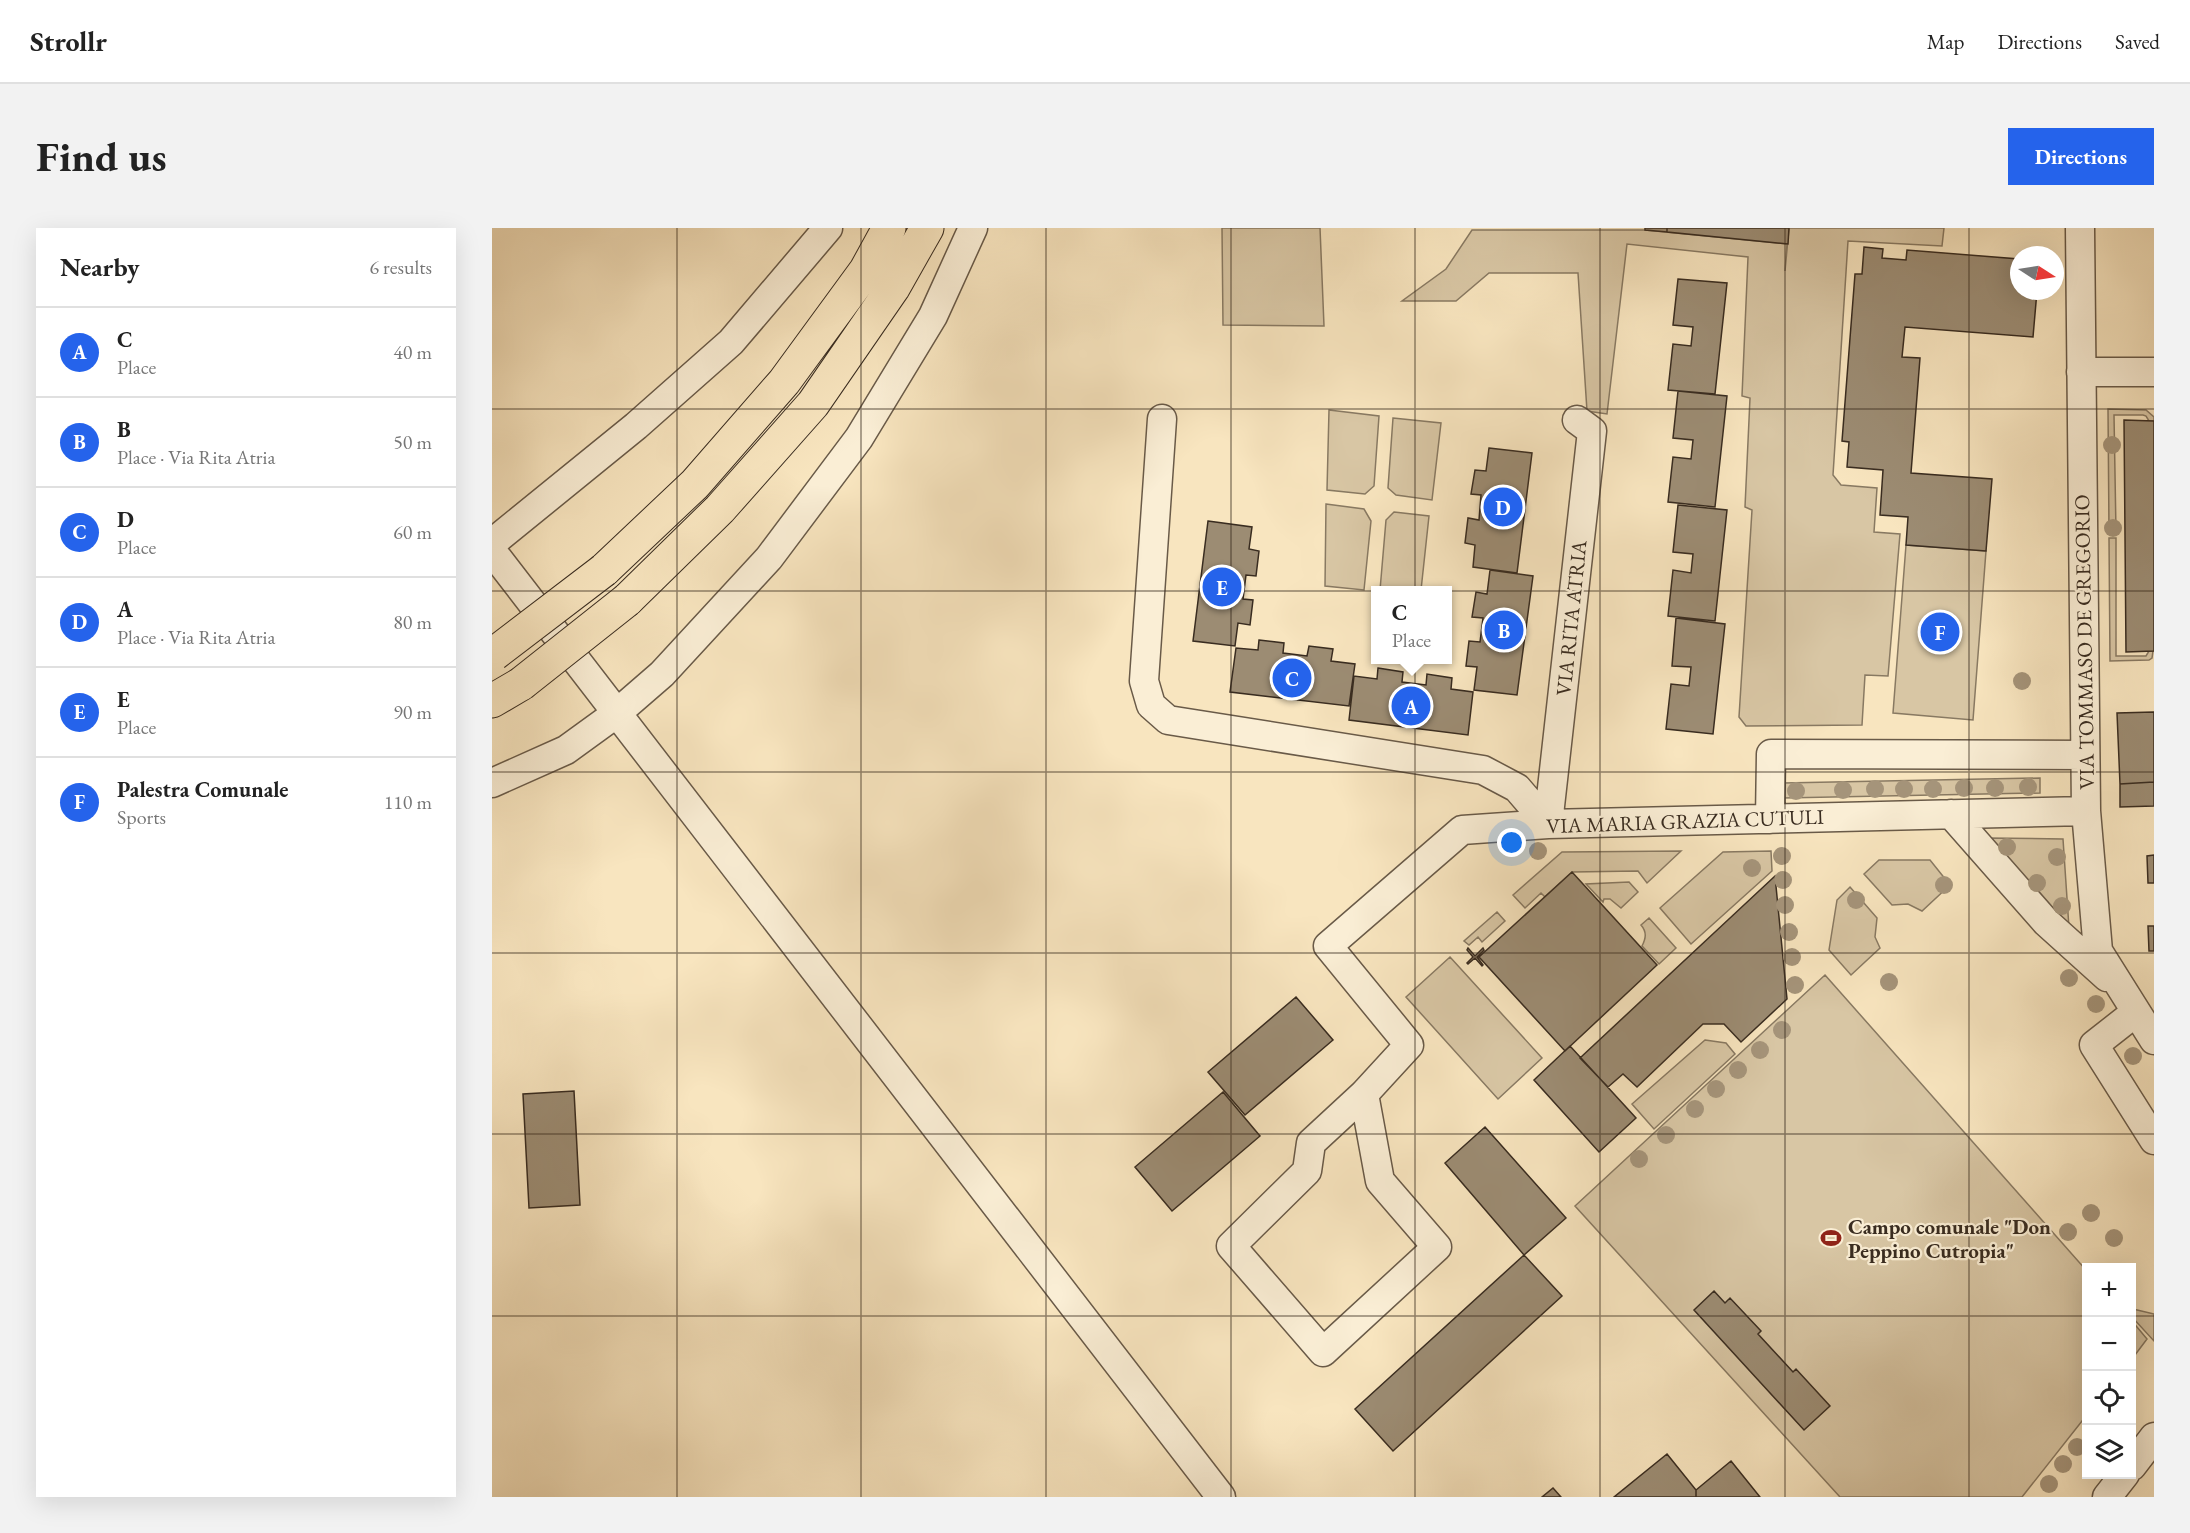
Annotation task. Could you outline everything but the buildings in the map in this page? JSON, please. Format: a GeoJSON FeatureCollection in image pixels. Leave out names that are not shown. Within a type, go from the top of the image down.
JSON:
{"type":"FeatureCollection","features":[{"type":"Feature","properties":{"kind":"main road"},"geometry":{"type":"LineString","coordinates":[[493,655],[604,570],[695,484],[784,382],[866,270],[890,228]]}},
{"type":"Feature","properties":{"kind":"main road"},"geometry":{"type":"LineString","coordinates":[[492,700],[521,684],[627,600],[720,509],[813,404],[893,288],[927,228]]}},
{"type":"Feature","properties":{"kind":"street"},"geometry":{"type":"LineString","coordinates":[[492,543],[636,426],[731,342],[828,228]]}},
{"type":"Feature","properties":{"kind":"street"},"geometry":{"type":"LineString","coordinates":[[492,783],[566,750],[617,713],[662,674],[769,558],[859,438],[933,316],[973,228]]}},
{"type":"Feature","properties":{"kind":"street","name":"VIA TOMMASO DE GREGORIO"},"geometry":{"type":"LineString","coordinates":[[2080,228],[2086,811],[2098,951],[2154,1040]]}},
{"type":"Feature","properties":{"kind":"street"},"geometry":{"type":"LineString","coordinates":[[2081,372],[2154,372]]}},
{"type":"Feature","properties":{"kind":"street"},"geometry":{"type":"LineString","coordinates":[[1162,419],[1144,681],[1151,705],[1168,720],[1483,770],[1517,788],[1548,824]]}},
{"type":"Feature","properties":{"kind":"street","name":"VIA RITA ATRIA"},"geometry":{"type":"LineString","coordinates":[[1548,824],[1592,431],[1576,420]]}},
{"type":"Feature","properties":{"kind":"street"},"geometry":{"type":"LineString","coordinates":[[492,551],[1221,1497]]}},
{"type":"Feature","properties":{"kind":"street"},"geometry":{"type":"LineString","coordinates":[[1770,819],[1771,754],[2085,755]]}},
{"type":"Feature","properties":{"kind":"street","name":"VIA MARIA GRAZIA CUTULI"},"geometry":{"type":"LineString","coordinates":[[1364,1094],[1409,1045],[1332,942],[1462,830],[1548,824],[2086,811]]}},
{"type":"Feature","properties":{"kind":"street"},"geometry":{"type":"LineString","coordinates":[[1951,814],[2046,922],[2129,1001],[2094,1045],[2154,1140]]}},
{"type":"Feature","properties":{"kind":"street"},"geometry":{"type":"LineString","coordinates":[[1364,1094],[1380,1181],[1437,1247],[1323,1352],[1231,1246],[1307,1171],[1311,1143],[1364,1094]]}},
{"type":"Feature","properties":{"kind":"street"},"geometry":{"type":"LineString","coordinates":[[2136,1461],[2154,1437]]}},
{"type":"Feature","properties":{"kind":"street"},"geometry":{"type":"LineString","coordinates":[[2107,1497],[2121,1479]]}},
{"type":"Feature","properties":{"kind":"shaded area"},"geometry":{"type":"Polygon","coordinates":[[[1222,228],[1320,228],[1324,326],[1223,325],[1222,228]]]}},
{"type":"Feature","properties":{"kind":"shaded area"},"geometry":{"type":"Polygon","coordinates":[[[1789,228],[1944,228],[1942,246],[1848,241],[1833,475],[1841,485],[1877,488],[1874,532],[1900,534],[1888,676],[1865,675],[1862,725],[1746,726],[1739,717],[1752,510],[1745,507],[1750,398],[1742,396],[1748,257],[1627,244],[1607,414],[1587,411],[1578,273],[1489,273],[1456,301],[1402,301],[1446,269],[1472,230],[1645,230],[1787,244],[1785,271],[1789,228]]]}},
{"type":"Feature","properties":{"kind":"shaded area"},"geometry":{"type":"Polygon","coordinates":[[[2108,409],[2146,410],[2154,417],[2154,421],[2149,421],[2143,415],[2114,415],[2116,532],[2109,532],[2108,409]]]}},
{"type":"Feature","properties":{"kind":"shaded area"},"geometry":{"type":"Polygon","coordinates":[[[1329,410],[1379,416],[1374,486],[1365,494],[1327,490],[1329,410]]]}},
{"type":"Feature","properties":{"kind":"shaded area"},"geometry":{"type":"Polygon","coordinates":[[[1393,418],[1441,423],[1432,500],[1396,495],[1388,488],[1393,418]]]}},
{"type":"Feature","properties":{"kind":"shaded area"},"geometry":{"type":"Polygon","coordinates":[[[1326,504],[1364,509],[1371,521],[1364,590],[1325,586],[1326,504]]]}},
{"type":"Feature","properties":{"kind":"shaded area"},"geometry":{"type":"Polygon","coordinates":[[[1394,512],[1429,516],[1421,586],[1380,586],[1386,520],[1394,512]]]}},
{"type":"Feature","properties":{"kind":"shaded area"},"geometry":{"type":"Polygon","coordinates":[[[2109,538],[2116,538],[2116,656],[2146,656],[2149,651],[2153,651],[2152,658],[2149,660],[2110,661],[2109,538]]]}},
{"type":"Feature","properties":{"kind":"shaded area"},"geometry":{"type":"Polygon","coordinates":[[[1906,545],[1986,551],[1973,720],[1893,713],[1906,545]]]}},
{"type":"Feature","properties":{"kind":"shaded area"},"geometry":{"type":"Polygon","coordinates":[[[2040,778],[2040,793],[1783,798],[1783,783],[2040,778]]]}},
{"type":"Feature","properties":{"kind":"shaded area"},"geometry":{"type":"Polygon","coordinates":[[[1987,838],[2063,839],[2069,928],[1987,838]]]}},
{"type":"Feature","properties":{"kind":"shaded area"},"geometry":{"type":"Polygon","coordinates":[[[1681,851],[1647,883],[1638,871],[1572,872],[1545,897],[1541,893],[1525,908],[1513,895],[1562,852],[1681,851]]]}},
{"type":"Feature","properties":{"kind":"shaded area"},"geometry":{"type":"Polygon","coordinates":[[[1771,851],[1772,871],[1691,944],[1660,908],[1723,852],[1771,851]]]}},
{"type":"Feature","properties":{"kind":"shaded area"},"geometry":{"type":"Polygon","coordinates":[[[1879,860],[1930,860],[1950,885],[1922,911],[1908,904],[1892,905],[1864,874],[1879,860]]]}},
{"type":"Feature","properties":{"kind":"shaded area"},"geometry":{"type":"Polygon","coordinates":[[[1629,882],[1638,892],[1621,908],[1610,899],[1604,899],[1603,902],[1586,884],[1629,882]]]}},
{"type":"Feature","properties":{"kind":"shaded area"},"geometry":{"type":"Polygon","coordinates":[[[1850,887],[1877,918],[1875,937],[1880,948],[1851,975],[1829,950],[1837,900],[1850,887]]]}},
{"type":"Feature","properties":{"kind":"shaded area"},"geometry":{"type":"Polygon","coordinates":[[[1497,912],[1505,921],[1482,942],[1478,937],[1469,945],[1464,941],[1497,912]]]}},
{"type":"Feature","properties":{"kind":"shaded area"},"geometry":{"type":"Polygon","coordinates":[[[1649,918],[1676,948],[1659,964],[1642,946],[1645,935],[1641,925],[1649,918]]]}},
{"type":"Feature","properties":{"kind":"shaded area"},"geometry":{"type":"Polygon","coordinates":[[[1450,957],[1542,1058],[1498,1099],[1406,997],[1450,957]]]}},
{"type":"Feature","properties":{"kind":"shaded area","name":"Campo comunale \"Don Peppino Cutropia\""},"geometry":{"type":"Polygon","coordinates":[[[1825,975],[2082,1265],[2082,1421],[2022,1497],[1840,1497],[1575,1206],[1825,975]]]}},
{"type":"Feature","properties":{"kind":"shaded area"},"geometry":{"type":"Polygon","coordinates":[[[1705,1040],[1726,1043],[1735,1054],[1654,1129],[1632,1104],[1705,1040]]]}},
{"type":"Feature","properties":{"kind":"shaded area"},"geometry":{"type":"Polygon","coordinates":[[[2136,1310],[2154,1314],[2154,1341],[2136,1321],[2136,1310]]]}},
{"type":"Feature","properties":{"kind":"shaded area"},"geometry":{"type":"Polygon","coordinates":[[[2136,1326],[2147,1339],[2136,1354],[2136,1326]]]}},
{"type":"Feature","properties":{"kind":"place","name":"A"},"geometry":{"type":"Point","coordinates":[1503,507]}},
{"type":"Feature","properties":{"kind":"place","name":"E"},"geometry":{"type":"Point","coordinates":[1222,587]}},
{"type":"Feature","properties":{"kind":"place","name":"B"},"geometry":{"type":"Point","coordinates":[1504,630]}},
{"type":"Feature","properties":{"kind":"place","name":"Palestra Comunale"},"geometry":{"type":"Point","coordinates":[1940,632]}},
{"type":"Feature","properties":{"kind":"place","name":"D"},"geometry":{"type":"Point","coordinates":[1292,678]}},
{"type":"Feature","properties":{"kind":"place","name":"C"},"geometry":{"type":"Point","coordinates":[1411,706]}},
{"type":"Feature","properties":{"kind":"place","name":"Campo comunale \"Don Peppino Cutropia\""},"geometry":{"type":"Point","coordinates":[1831,1238]}}]}
